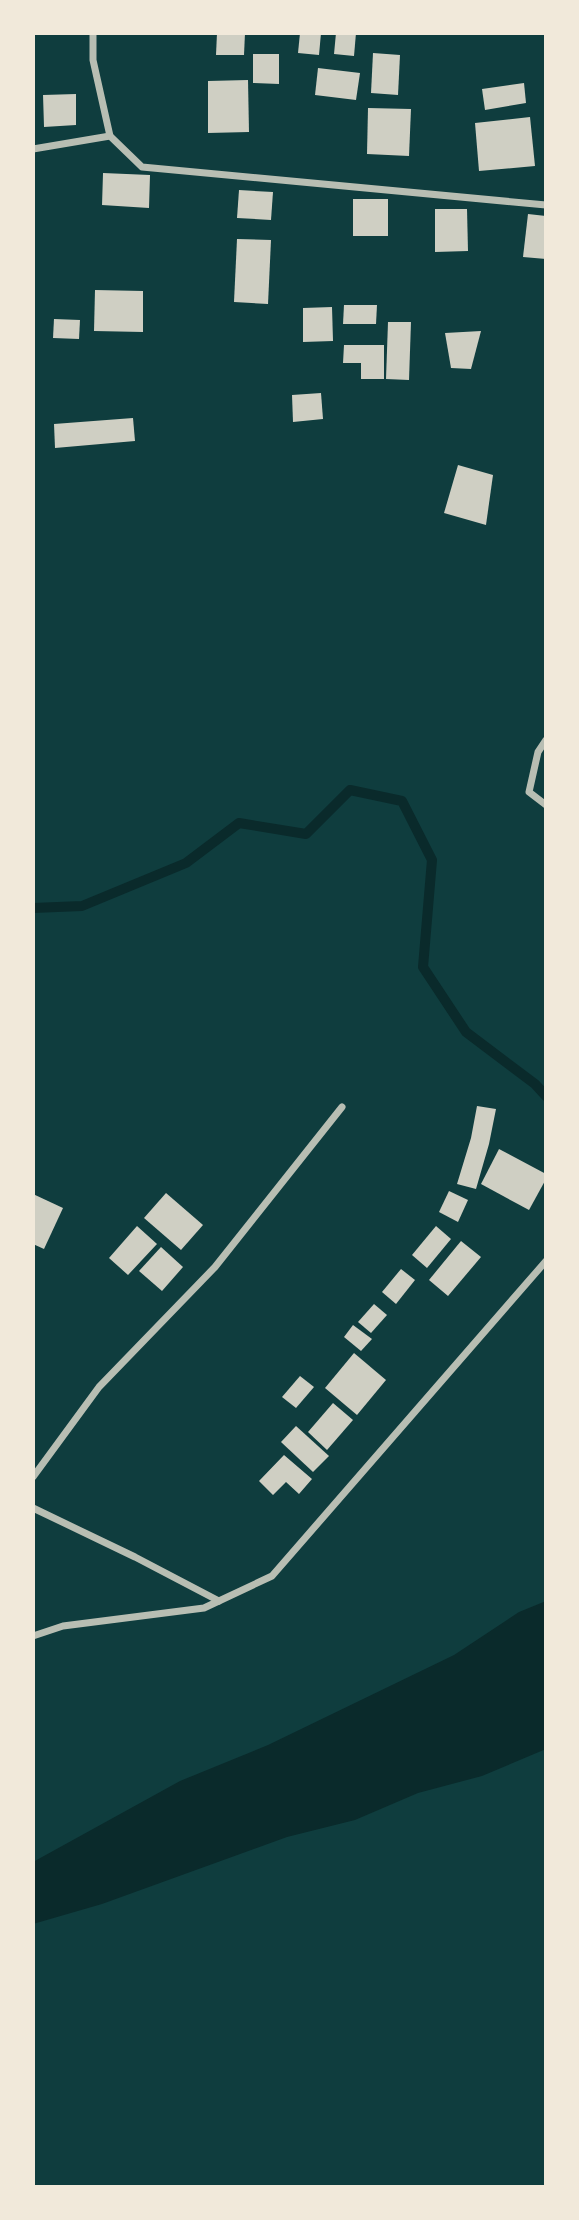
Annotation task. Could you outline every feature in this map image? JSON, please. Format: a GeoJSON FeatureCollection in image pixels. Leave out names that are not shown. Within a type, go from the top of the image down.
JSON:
{"type":"FeatureCollection","features":[{"type":"Feature","properties":{"kind":"street"},"geometry":{"type":"LineString","coordinates":[[93,33],[93,60],[110,135],[142,167],[546,205]]}},
{"type":"Feature","properties":{"kind":"street"},"geometry":{"type":"LineString","coordinates":[[33,149],[110,135]]}},
{"type":"Feature","properties":{"kind":"street"},"geometry":{"type":"LineString","coordinates":[[546,740],[538,752],[529,792],[546,805]]}},
{"type":"Feature","properties":{"kind":"street"},"geometry":{"type":"LineString","coordinates":[[33,1477],[99,1387],[215,1267],[342,1107]]}},
{"type":"Feature","properties":{"kind":"street"},"geometry":{"type":"LineString","coordinates":[[33,1636],[63,1626],[204,1608],[272,1576],[546,1261]]}},
{"type":"Feature","properties":{"kind":"street"},"geometry":{"type":"LineString","coordinates":[[33,1508],[219,1601]]}},
{"type":"Feature","properties":{"kind":"water"},"geometry":{"type":"Polygon","coordinates":[[[546,1601],[546,1749],[482,1776],[418,1793],[355,1820],[287,1837],[102,1904],[33,1924],[33,1862],[180,1781],[268,1745],[454,1655],[519,1612],[546,1601]]]}},
{"type":"Feature","properties":{"kind":"building"},"geometry":{"type":"Polygon","coordinates":[[[217,33],[245,33],[244,55],[216,55],[217,33]]]}},
{"type":"Feature","properties":{"kind":"building"},"geometry":{"type":"Polygon","coordinates":[[[300,33],[321,33],[319,55],[298,53],[300,33]]]}},
{"type":"Feature","properties":{"kind":"building"},"geometry":{"type":"Polygon","coordinates":[[[336,33],[356,33],[354,56],[334,54],[336,33]]]}},
{"type":"Feature","properties":{"kind":"building"},"geometry":{"type":"Polygon","coordinates":[[[373,53],[400,55],[398,95],[371,93],[373,53]]]}},
{"type":"Feature","properties":{"kind":"building"},"geometry":{"type":"Polygon","coordinates":[[[253,54],[279,54],[279,84],[253,83],[253,54]]]}},
{"type":"Feature","properties":{"kind":"building"},"geometry":{"type":"Polygon","coordinates":[[[318,68],[360,73],[356,100],[315,95],[318,68]]]}},
{"type":"Feature","properties":{"kind":"building"},"geometry":{"type":"Polygon","coordinates":[[[248,80],[249,132],[208,133],[208,81],[248,80]]]}},
{"type":"Feature","properties":{"kind":"building"},"geometry":{"type":"Polygon","coordinates":[[[524,83],[526,103],[485,110],[482,89],[524,83]]]}},
{"type":"Feature","properties":{"kind":"building"},"geometry":{"type":"Polygon","coordinates":[[[76,94],[76,125],[44,127],[43,95],[76,94]]]}},
{"type":"Feature","properties":{"kind":"building"},"geometry":{"type":"Polygon","coordinates":[[[368,108],[411,109],[409,156],[367,154],[368,108]]]}},
{"type":"Feature","properties":{"kind":"building"},"geometry":{"type":"Polygon","coordinates":[[[530,117],[535,166],[479,171],[475,123],[530,117]]]}},
{"type":"Feature","properties":{"kind":"building"},"geometry":{"type":"Polygon","coordinates":[[[103,173],[150,175],[149,208],[102,205],[103,173]]]}},
{"type":"Feature","properties":{"kind":"building"},"geometry":{"type":"Polygon","coordinates":[[[239,190],[273,192],[271,220],[237,218],[239,190]]]}},
{"type":"Feature","properties":{"kind":"building"},"geometry":{"type":"Polygon","coordinates":[[[353,199],[388,199],[388,236],[353,236],[353,199]]]}},
{"type":"Feature","properties":{"kind":"building"},"geometry":{"type":"Polygon","coordinates":[[[435,209],[467,209],[468,251],[435,252],[435,209]]]}},
{"type":"Feature","properties":{"kind":"building"},"geometry":{"type":"Polygon","coordinates":[[[528,214],[546,216],[546,259],[523,257],[528,214]]]}},
{"type":"Feature","properties":{"kind":"building"},"geometry":{"type":"Polygon","coordinates":[[[237,239],[271,240],[268,304],[234,302],[237,239]]]}},
{"type":"Feature","properties":{"kind":"building"},"geometry":{"type":"Polygon","coordinates":[[[95,290],[143,291],[143,332],[94,331],[95,290]]]}},
{"type":"Feature","properties":{"kind":"building"},"geometry":{"type":"Polygon","coordinates":[[[344,305],[377,305],[376,324],[343,324],[344,305]]]}},
{"type":"Feature","properties":{"kind":"building"},"geometry":{"type":"Polygon","coordinates":[[[332,307],[333,341],[303,342],[303,308],[332,307]]]}},
{"type":"Feature","properties":{"kind":"building"},"geometry":{"type":"Polygon","coordinates":[[[54,319],[80,320],[79,339],[53,338],[54,319]]]}},
{"type":"Feature","properties":{"kind":"building"},"geometry":{"type":"Polygon","coordinates":[[[388,322],[411,322],[409,380],[386,379],[388,322]]]}},
{"type":"Feature","properties":{"kind":"building"},"geometry":{"type":"Polygon","coordinates":[[[481,331],[471,369],[451,368],[445,333],[481,331]]]}},
{"type":"Feature","properties":{"kind":"building"},"geometry":{"type":"Polygon","coordinates":[[[344,345],[384,345],[384,379],[361,379],[361,363],[343,363],[344,345]]]}},
{"type":"Feature","properties":{"kind":"building"},"geometry":{"type":"Polygon","coordinates":[[[321,393],[323,419],[293,422],[292,395],[321,393]]]}},
{"type":"Feature","properties":{"kind":"building"},"geometry":{"type":"Polygon","coordinates":[[[133,418],[135,441],[55,448],[54,424],[133,418]]]}},
{"type":"Feature","properties":{"kind":"building"},"geometry":{"type":"Polygon","coordinates":[[[458,465],[493,475],[486,525],[444,513],[458,465]]]}},
{"type":"Feature","properties":{"kind":"building"},"geometry":{"type":"Polygon","coordinates":[[[477,1106],[496,1109],[476,1189],[457,1184],[471,1138],[477,1106]]]}},
{"type":"Feature","properties":{"kind":"building"},"geometry":{"type":"Polygon","coordinates":[[[499,1149],[546,1174],[546,1179],[529,1210],[481,1184],[499,1149]]]}},
{"type":"Feature","properties":{"kind":"building"},"geometry":{"type":"Polygon","coordinates":[[[449,1191],[468,1200],[458,1222],[439,1212],[449,1191]]]}},
{"type":"Feature","properties":{"kind":"building"},"geometry":{"type":"Polygon","coordinates":[[[166,1193],[203,1225],[181,1250],[144,1218],[166,1193]]]}},
{"type":"Feature","properties":{"kind":"building"},"geometry":{"type":"Polygon","coordinates":[[[33,1194],[63,1208],[44,1249],[33,1244],[33,1194]]]}},
{"type":"Feature","properties":{"kind":"building"},"geometry":{"type":"Polygon","coordinates":[[[137,1226],[157,1244],[128,1275],[109,1258],[137,1226]]]}},
{"type":"Feature","properties":{"kind":"building"},"geometry":{"type":"Polygon","coordinates":[[[436,1226],[451,1239],[427,1268],[412,1255],[436,1226]]]}},
{"type":"Feature","properties":{"kind":"building"},"geometry":{"type":"Polygon","coordinates":[[[461,1241],[481,1257],[448,1296],[429,1280],[461,1241]]]}},
{"type":"Feature","properties":{"kind":"building"},"geometry":{"type":"Polygon","coordinates":[[[161,1247],[183,1267],[162,1291],[139,1271],[161,1247]]]}},
{"type":"Feature","properties":{"kind":"building"},"geometry":{"type":"Polygon","coordinates":[[[401,1269],[415,1280],[396,1304],[382,1292],[401,1269]]]}},
{"type":"Feature","properties":{"kind":"building"},"geometry":{"type":"Polygon","coordinates":[[[374,1304],[387,1315],[371,1333],[358,1322],[374,1304]]]}},
{"type":"Feature","properties":{"kind":"building"},"geometry":{"type":"Polygon","coordinates":[[[353,1325],[372,1339],[361,1351],[344,1337],[353,1325]]]}},
{"type":"Feature","properties":{"kind":"building"},"geometry":{"type":"Polygon","coordinates":[[[354,1353],[386,1380],[357,1415],[325,1388],[354,1353]]]}},
{"type":"Feature","properties":{"kind":"building"},"geometry":{"type":"Polygon","coordinates":[[[300,1376],[314,1387],[296,1408],[282,1397],[300,1376]]]}},
{"type":"Feature","properties":{"kind":"building"},"geometry":{"type":"Polygon","coordinates":[[[333,1403],[353,1420],[327,1450],[308,1432],[333,1403]]]}},
{"type":"Feature","properties":{"kind":"building"},"geometry":{"type":"Polygon","coordinates":[[[296,1426],[329,1456],[313,1472],[281,1442],[296,1426]]]}},
{"type":"Feature","properties":{"kind":"building"},"geometry":{"type":"Polygon","coordinates":[[[284,1455],[312,1479],[299,1494],[286,1482],[273,1495],[259,1481],[284,1455]]]}},
{"type":"Feature","properties":{"kind":"waterway"},"geometry":{"type":"LineString","coordinates":[[33,908],[82,906],[186,863],[239,823],[306,834],[350,790],[402,801],[432,860],[423,967],[466,1032],[535,1084],[546,1096]]}}]}
